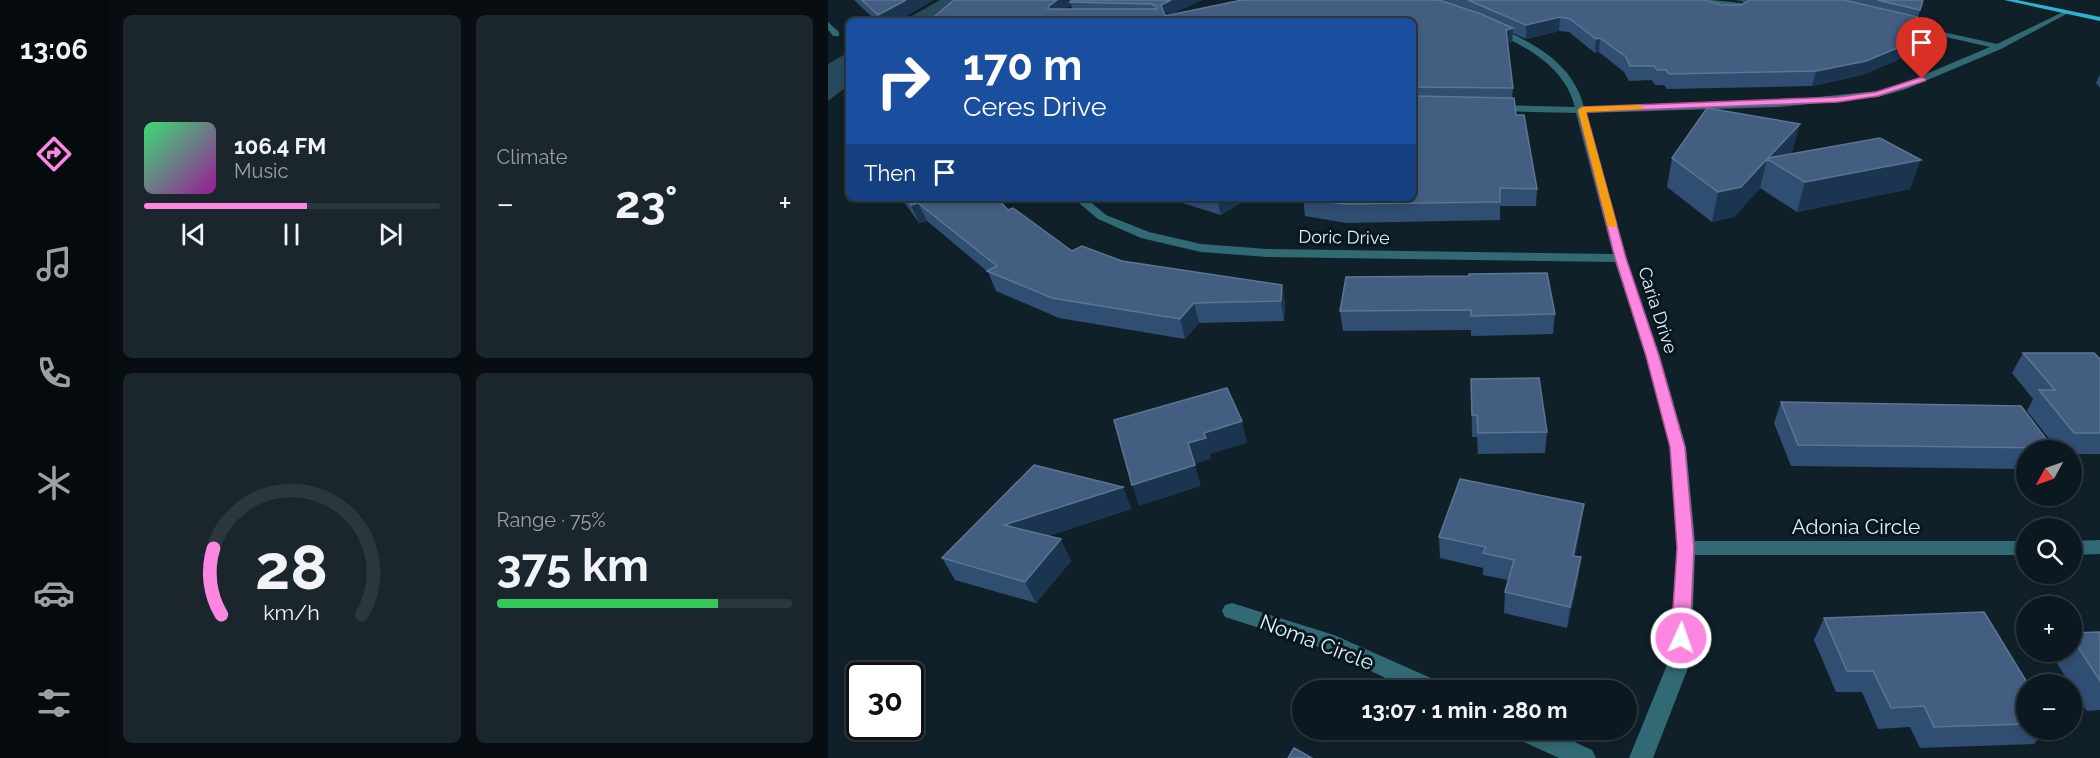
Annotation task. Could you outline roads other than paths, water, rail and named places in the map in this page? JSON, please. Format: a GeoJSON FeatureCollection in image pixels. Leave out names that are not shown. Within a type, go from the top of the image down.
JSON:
{"type":"FeatureCollection","features":[{"type":"Feature","properties":{"kind":"main road"},"geometry":{"type":"LineString","coordinates":[[2007,0],[2100,19]]}},
{"type":"Feature","properties":{"kind":"main road"},"geometry":{"type":"LineString","coordinates":[[2045,0],[2100,11]]}},
{"type":"Feature","properties":{"kind":"street"},"geometry":{"type":"LineString","coordinates":[[1711,2],[1743,3],[1747,10],[1729,15],[1714,13],[1702,8],[1704,4],[1711,2]]}},
{"type":"Feature","properties":{"kind":"street"},"geometry":{"type":"LineString","coordinates":[[1482,108],[1582,110],[1780,104],[1878,94],[1903,87],[1998,47],[2067,12]]}},
{"type":"Feature","properties":{"kind":"street"},"geometry":{"type":"LineString","coordinates":[[1882,19],[1998,47]]}},
{"type":"Feature","properties":{"kind":"street","name":"Caria Drive"},"geometry":{"type":"LineString","coordinates":[[1478,21],[1538,50],[1558,68],[1576,94],[1620,258],[1653,356],[1678,447],[1686,548],[1680,660],[1641,758]]}},
{"type":"Feature","properties":{"kind":"street"},"geometry":{"type":"LineString","coordinates":[[828,24],[837,34]]}},
{"type":"Feature","properties":{"kind":"street","name":"Doric Drive"},"geometry":{"type":"LineString","coordinates":[[1083,201],[1102,217],[1145,235],[1201,248],[1267,254],[1620,258]]}},
{"type":"Feature","properties":{"kind":"street"},"geometry":{"type":"LineString","coordinates":[[2082,548],[2100,547]]}},
{"type":"Feature","properties":{"kind":"street","name":"Adonia Circle"},"geometry":{"type":"LineString","coordinates":[[1686,548],[2016,548]]}},
{"type":"Feature","properties":{"kind":"street","name":"Noma Circle"},"geometry":{"type":"LineString","coordinates":[[1232,611],[1327,641],[1412,680]]}},
{"type":"Feature","properties":{"kind":"street"},"geometry":{"type":"LineString","coordinates":[[1545,740],[1584,758]]}}]}
